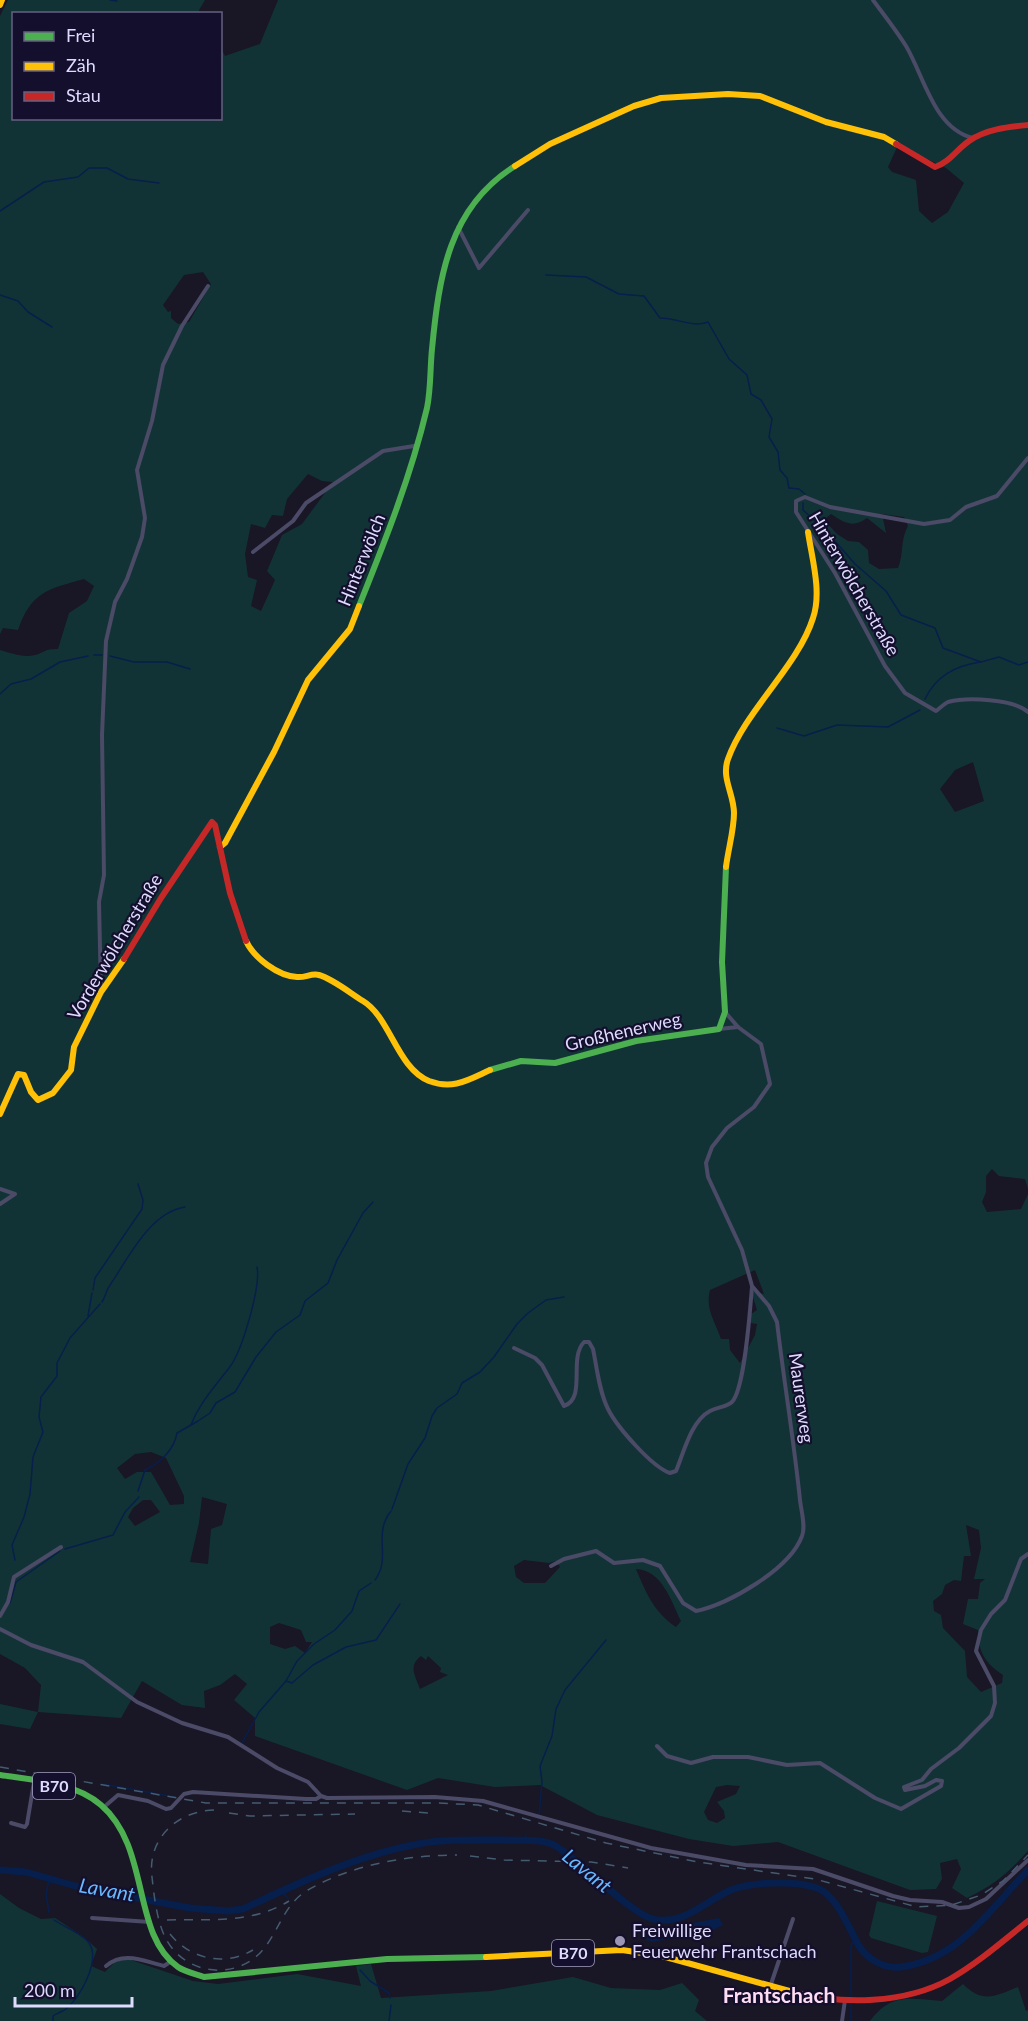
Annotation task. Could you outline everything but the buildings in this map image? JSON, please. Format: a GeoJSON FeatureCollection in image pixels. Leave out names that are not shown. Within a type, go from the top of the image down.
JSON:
{"type":"FeatureCollection","features":[{"type":"Feature","properties":{"kind":"main road"},"geometry":{"type":"LineString","coordinates":[[0,5],[2,0]]}},
{"type":"Feature","properties":{"kind":"main road"},"geometry":{"type":"LineString","coordinates":[[457,226],[487,187],[518,164],[586,127],[662,98],[728,94],[760,96],[826,122],[884,137],[935,167],[943,166],[973,138],[1001,128],[1028,125]]}},
{"type":"Feature","properties":{"kind":"main road","name":"Hinterwölch"},"geometry":{"type":"LineString","coordinates":[[220,847],[225,843],[270,760],[308,680],[350,629],[397,511],[430,395],[436,305],[457,226]]}},
{"type":"Feature","properties":{"kind":"main road"},"geometry":{"type":"LineString","coordinates":[[718,1029],[725,1012],[722,962],[723,884],[734,815],[733,799],[724,776],[728,759],[757,708],[803,641],[814,617],[816,584],[808,532]]}},
{"type":"Feature","properties":{"kind":"main road","name":"Vorderwölcherstraße"},"geometry":{"type":"LineString","coordinates":[[0,1114],[20,1074],[24,1075],[30,1092],[39,1100],[60,1086],[73,1068],[74,1047],[101,992],[134,946],[160,898],[210,823],[215,825],[220,847]]}},
{"type":"Feature","properties":{"kind":"main road","name":"Großhenerweg"},"geometry":{"type":"LineString","coordinates":[[220,847],[244,938],[254,954],[291,976],[299,978],[310,972],[322,974],[344,991],[363,1000],[369,1005],[412,1069],[427,1080],[447,1086],[460,1084],[498,1066],[521,1061],[555,1063],[636,1041],[718,1029]]}},
{"type":"Feature","properties":{"kind":"main road","name":"B70"},"geometry":{"type":"LineString","coordinates":[[0,1775],[83,1794],[104,1807],[129,1838],[156,1943],[170,1962],[186,1973],[216,1978],[387,1959],[495,1957],[622,1950],[662,1956],[770,1987],[818,1998],[849,2000],[898,1997],[939,1984],[972,1965],[1028,1921]]}},
{"type":"Feature","properties":{"kind":"street"},"geometry":{"type":"LineString","coordinates":[[873,0],[906,46],[928,93],[948,123],[960,133],[973,138]]}},
{"type":"Feature","properties":{"kind":"street"},"geometry":{"type":"LineString","coordinates":[[457,226],[479,268],[528,210]]}},
{"type":"Feature","properties":{"kind":"street"},"geometry":{"type":"LineString","coordinates":[[101,992],[99,902],[104,875],[102,735],[106,641],[115,602],[127,579],[142,537],[145,518],[138,489],[137,470],[152,421],[163,365],[182,326],[208,286]]}},
{"type":"Feature","properties":{"kind":"street"},"geometry":{"type":"LineString","coordinates":[[253,552],[293,521],[306,503],[383,451],[414,446]]}},
{"type":"Feature","properties":{"kind":"street","name":"Hinterwölcherstraße"},"geometry":{"type":"LineString","coordinates":[[1028,458],[997,496],[966,507],[950,520],[924,524],[830,507],[805,497],[796,501],[796,512],[835,573],[885,666],[913,700],[936,711],[947,703],[1001,701],[1020,704],[1028,712]]}},
{"type":"Feature","properties":{"kind":"street","name":"Maurerweg"},"geometry":{"type":"LineString","coordinates":[[551,1566],[564,1559],[596,1551],[614,1563],[643,1560],[660,1566],[683,1603],[696,1611],[717,1607],[736,1598],[764,1579],[796,1547],[804,1534],[796,1455],[777,1322],[769,1306],[752,1286],[742,1250],[708,1177],[706,1163],[712,1147],[728,1128],[754,1107],[770,1084],[761,1044],[738,1027],[725,1012]]}},
{"type":"Feature","properties":{"kind":"street"},"geometry":{"type":"LineString","coordinates":[[718,1029],[738,1027]]}},
{"type":"Feature","properties":{"kind":"street"},"geometry":{"type":"LineString","coordinates":[[0,1190],[15,1194],[0,1204]]}},
{"type":"Feature","properties":{"kind":"street"},"geometry":{"type":"LineString","coordinates":[[514,1348],[535,1358],[543,1365],[564,1406],[571,1403],[575,1396],[575,1371],[580,1347],[584,1342],[590,1343],[609,1411],[641,1450],[662,1471],[670,1473],[675,1471],[701,1418],[710,1411],[730,1404],[736,1395],[752,1286]]}},
{"type":"Feature","properties":{"kind":"street"},"geometry":{"type":"LineString","coordinates":[[0,1616],[8,1602],[15,1577],[39,1559],[62,1547]]}},
{"type":"Feature","properties":{"kind":"street"},"geometry":{"type":"LineString","coordinates":[[657,1746],[668,1756],[691,1763],[713,1757],[748,1757],[787,1765],[820,1763],[875,1798],[901,1809],[909,1807],[941,1786],[942,1781],[936,1780],[925,1786],[905,1790],[904,1787],[922,1780],[931,1769],[959,1748],[991,1716],[995,1703],[994,1686],[976,1651],[981,1630],[991,1614],[1005,1600],[1021,1559],[1028,1554]]}},
{"type":"Feature","properties":{"kind":"street"},"geometry":{"type":"LineString","coordinates":[[0,1629],[31,1645],[83,1662],[137,1701],[182,1723],[228,1737],[277,1768],[308,1782],[321,1796],[327,1798],[435,1797],[483,1801],[612,1839],[669,1852],[746,1865],[813,1869],[892,1896],[910,1900],[942,1902],[959,1908],[969,1907],[986,1899],[1028,1860]]}},
{"type":"Feature","properties":{"kind":"street"},"geometry":{"type":"LineString","coordinates":[[11,1823],[25,1827],[27,1824],[34,1782]]}},
{"type":"Feature","properties":{"kind":"street"},"geometry":{"type":"LineString","coordinates":[[104,1807],[118,1796],[148,1801],[166,1809],[171,1808],[184,1794],[193,1792],[306,1799],[316,1799],[321,1796]]}},
{"type":"Feature","properties":{"kind":"street"},"geometry":{"type":"LineString","coordinates":[[92,1918],[150,1922]]}},
{"type":"Feature","properties":{"kind":"street"},"geometry":{"type":"LineString","coordinates":[[770,1987],[794,1919]]}},
{"type":"Feature","properties":{"kind":"street"},"geometry":{"type":"LineString","coordinates":[[106,1966],[116,1958],[125,1957],[164,1966],[170,1962]]}},
{"type":"Feature","properties":{"kind":"street"},"geometry":{"type":"LineString","coordinates":[[842,2021],[849,2000]]}},
{"type":"Feature","properties":{"kind":"green space"},"geometry":{"type":"Polygon","coordinates":[[[8,0],[205,0],[200,12],[12,12],[12,120],[222,120],[222,50],[225,56],[260,44],[278,0],[1028,0],[1028,1189],[1025,1179],[999,1176],[992,1169],[986,1176],[986,1192],[982,1202],[987,1212],[1021,1209],[1028,1194],[1028,1851],[1000,1878],[967,1898],[952,1888],[961,1869],[957,1859],[940,1863],[942,1879],[936,1889],[910,1890],[778,1842],[733,1846],[689,1839],[597,1815],[540,1785],[495,1787],[438,1778],[407,1790],[255,1736],[255,1718],[234,1700],[247,1684],[235,1674],[220,1685],[204,1691],[205,1708],[182,1705],[142,1681],[121,1718],[38,1712],[41,1685],[25,1668],[0,1654],[0,650],[26,656],[58,649],[69,613],[87,601],[94,586],[84,579],[42,594],[29,607],[18,630],[3,628],[0,634],[0,16],[8,0]],[[898,145],[888,167],[892,172],[916,180],[919,211],[932,223],[948,212],[964,183],[946,168],[898,145]],[[203,272],[184,275],[163,305],[168,312],[171,311],[171,318],[178,324],[189,322],[211,284],[203,272]],[[308,474],[287,499],[283,516],[272,515],[265,528],[251,524],[245,554],[248,577],[257,580],[251,606],[261,611],[275,580],[267,571],[282,535],[302,524],[333,482],[322,481],[308,474]],[[831,514],[826,518],[827,523],[837,534],[848,541],[859,542],[868,550],[869,563],[879,569],[898,568],[908,526],[904,517],[882,514],[886,533],[867,518],[853,524],[844,522],[831,514]],[[973,762],[955,770],[940,789],[955,812],[984,801],[973,762]],[[755,1270],[710,1290],[711,1315],[721,1339],[729,1339],[730,1350],[740,1363],[755,1335],[757,1324],[751,1323],[751,1314],[757,1310],[751,1291],[764,1294],[755,1270]],[[151,1452],[135,1454],[117,1468],[125,1479],[137,1472],[151,1472],[170,1505],[184,1504],[184,1496],[166,1458],[151,1452]],[[202,1497],[190,1562],[208,1564],[211,1529],[222,1525],[227,1504],[202,1497]],[[143,1500],[133,1508],[128,1517],[135,1526],[160,1512],[151,1500],[143,1500]],[[966,1525],[971,1556],[964,1556],[961,1581],[954,1580],[945,1585],[942,1594],[933,1601],[934,1611],[941,1615],[943,1628],[965,1651],[967,1677],[981,1692],[1002,1683],[1003,1675],[987,1661],[981,1651],[978,1630],[963,1624],[968,1599],[978,1599],[980,1583],[985,1579],[974,1579],[981,1548],[979,1530],[966,1525]],[[524,1560],[514,1566],[516,1577],[524,1583],[545,1583],[560,1567],[556,1561],[549,1563],[524,1560]],[[636,1569],[656,1608],[676,1627],[681,1621],[664,1588],[653,1575],[636,1569]],[[279,1623],[270,1627],[270,1644],[285,1649],[295,1646],[305,1653],[312,1642],[306,1642],[301,1630],[279,1623]],[[421,1656],[415,1663],[415,1675],[420,1689],[448,1675],[440,1672],[441,1668],[428,1656],[426,1660],[421,1656]],[[740,1786],[716,1787],[704,1812],[708,1820],[717,1823],[725,1818],[724,1811],[717,1802],[736,1794],[740,1786]]]}},
{"type":"Feature","properties":{"kind":"green space"},"geometry":{"type":"Polygon","coordinates":[[[0,1704],[38,1712],[30,1729],[0,1724],[0,1704]]]}},
{"type":"Feature","properties":{"kind":"green space"},"geometry":{"type":"Polygon","coordinates":[[[0,1894],[19,1908],[41,1919],[55,1918],[84,1937],[97,1949],[91,1966],[105,1972],[118,1959],[125,1958],[193,1981],[218,1984],[297,1974],[361,1986],[356,1966],[371,1964],[381,1998],[491,1991],[573,1977],[611,1988],[660,1990],[682,1983],[699,2000],[695,2011],[707,2021],[0,2021],[0,1894]]]}},
{"type":"Feature","properties":{"kind":"green space"},"geometry":{"type":"Polygon","coordinates":[[[877,1901],[937,1916],[928,1952],[922,1953],[871,1938],[869,1935],[877,1901]]]}},
{"type":"Feature","properties":{"kind":"green space"},"geometry":{"type":"Polygon","coordinates":[[[963,1984],[983,1996],[996,1995],[1018,1987],[1026,2011],[1028,2010],[1028,2021],[870,2021],[886,2005],[894,2001],[911,1999],[942,2001],[963,1984]]]}},
{"type":"Feature","properties":{"kind":"water"},"geometry":{"type":"Polygon","coordinates":[[[719,1918],[723,1925],[713,1930],[653,1942],[646,1940],[650,1931],[719,1918]]]}},
{"type":"Feature","properties":{"kind":"waterway"},"geometry":{"type":"LineString","coordinates":[[110,0],[117,1]]}},
{"type":"Feature","properties":{"kind":"waterway"},"geometry":{"type":"LineString","coordinates":[[0,211],[44,182],[78,177],[89,168],[107,168],[128,179],[159,183]]}},
{"type":"Feature","properties":{"kind":"waterway"},"geometry":{"type":"LineString","coordinates":[[546,275],[586,277],[619,294],[644,296],[660,318],[696,324],[708,322],[729,359],[747,375],[751,394],[761,400],[772,419],[769,437],[778,452],[780,470],[787,478],[789,488],[799,489],[805,494]]}},
{"type":"Feature","properties":{"kind":"waterway"},"geometry":{"type":"LineString","coordinates":[[0,295],[18,301],[28,312],[52,327]]}},
{"type":"Feature","properties":{"kind":"waterway"},"geometry":{"type":"LineString","coordinates":[[803,503],[803,510],[828,533],[855,564],[886,591],[901,615],[935,628],[943,648],[981,662],[999,657],[1019,665],[1028,662]]}},
{"type":"Feature","properties":{"kind":"waterway"},"geometry":{"type":"LineString","coordinates":[[94,655],[102,655]]}},
{"type":"Feature","properties":{"kind":"waterway"},"geometry":{"type":"LineString","coordinates":[[0,694],[11,684],[31,679],[60,662],[88,656]]}},
{"type":"Feature","properties":{"kind":"waterway"},"geometry":{"type":"LineString","coordinates":[[110,656],[134,662],[167,662],[190,669]]}},
{"type":"Feature","properties":{"kind":"waterway"},"geometry":{"type":"LineString","coordinates":[[925,699],[929,691],[947,673],[962,666],[980,662]]}},
{"type":"Feature","properties":{"kind":"waterway"},"geometry":{"type":"LineString","coordinates":[[777,728],[804,736],[837,725],[888,727],[920,710]]}},
{"type":"Feature","properties":{"kind":"waterway"},"geometry":{"type":"LineString","coordinates":[[93,1290],[95,1278],[142,1209],[143,1200],[138,1184]]}},
{"type":"Feature","properties":{"kind":"waterway"},"geometry":{"type":"LineString","coordinates":[[138,1491],[145,1470],[166,1455],[177,1433],[210,1413],[216,1403],[235,1392],[256,1357],[276,1332],[300,1315],[305,1301],[328,1283],[337,1260],[363,1213],[373,1202]]}},
{"type":"Feature","properties":{"kind":"waterway"},"geometry":{"type":"LineString","coordinates":[[102,1302],[109,1287],[141,1238],[161,1218],[185,1207]]}},
{"type":"Feature","properties":{"kind":"waterway"},"geometry":{"type":"LineString","coordinates":[[191,1425],[203,1402],[234,1360],[245,1334],[256,1289],[257,1267]]}},
{"type":"Feature","properties":{"kind":"waterway"},"geometry":{"type":"LineString","coordinates":[[88,1316],[92,1293]]}},
{"type":"Feature","properties":{"kind":"waterway"},"geometry":{"type":"LineString","coordinates":[[392,1509],[408,1464],[425,1438],[437,1408],[457,1394],[462,1383],[480,1372],[528,1313],[546,1300],[564,1297]]}},
{"type":"Feature","properties":{"kind":"waterway"},"geometry":{"type":"LineString","coordinates":[[15,1560],[12,1545],[24,1517],[30,1494],[33,1457],[43,1432],[39,1417],[41,1397],[57,1376],[57,1363],[70,1338],[100,1304]]}},
{"type":"Feature","properties":{"kind":"waterway"},"geometry":{"type":"LineString","coordinates":[[65,1549],[113,1535],[125,1512],[139,1497]]}},
{"type":"Feature","properties":{"kind":"waterway"},"geometry":{"type":"LineString","coordinates":[[375,1580],[382,1563],[383,1529],[391,1511]]}},
{"type":"Feature","properties":{"kind":"waterway"},"geometry":{"type":"LineString","coordinates":[[10,1603],[16,1582],[60,1551]]}},
{"type":"Feature","properties":{"kind":"waterway"},"geometry":{"type":"LineString","coordinates":[[242,1743],[259,1712],[286,1681],[297,1661],[314,1644],[335,1630],[352,1611],[359,1591],[371,1583]]}},
{"type":"Feature","properties":{"kind":"waterway"},"geometry":{"type":"LineString","coordinates":[[286,1681],[292,1683],[313,1665],[346,1647],[376,1640],[400,1604]]}},
{"type":"Feature","properties":{"kind":"waterway"},"geometry":{"type":"LineString","coordinates":[[539,1816],[542,1782],[540,1766],[552,1736],[556,1709],[565,1690],[606,1640]]}},
{"type":"Feature","properties":{"kind":"waterway"},"geometry":{"type":"LineString","coordinates":[[103,1784],[175,1797]]}},
{"type":"Feature","properties":{"kind":"waterway","name":"Lavant"},"geometry":{"type":"LineString","coordinates":[[525,1841],[526,1836]]}},
{"type":"Feature","properties":{"kind":"waterway","name":"Lavant"},"geometry":{"type":"LineString","coordinates":[[0,1870],[26,1872],[79,1887],[190,1908],[228,1911],[243,1909],[329,1871],[396,1849],[429,1842],[536,1841],[554,1845],[565,1852],[620,1899],[646,1916],[657,1920],[668,1920],[687,1915],[740,1887],[786,1883],[817,1888],[831,1898],[859,1946],[867,1955],[883,1965],[895,1967],[922,1962],[957,1943],[987,1916],[1028,1870]]}},
{"type":"Feature","properties":{"kind":"waterway"},"geometry":{"type":"LineString","coordinates":[[49,1879],[46,1895],[49,1912]]}},
{"type":"Feature","properties":{"kind":"waterway"},"geometry":{"type":"LineString","coordinates":[[134,1897],[136,1888]]}},
{"type":"Feature","properties":{"kind":"waterway","name":"Lavant"},"geometry":{"type":"LineString","coordinates":[[282,1892],[288,1898]]}},
{"type":"Feature","properties":{"kind":"waterway"},"geometry":{"type":"LineString","coordinates":[[53,2021],[53,2016],[66,2009],[83,1988],[91,1969],[92,1959],[89,1943],[54,1920]]}},
{"type":"Feature","properties":{"kind":"waterway"},"geometry":{"type":"LineString","coordinates":[[851,1996],[851,1946],[855,1939]]}},
{"type":"Feature","properties":{"kind":"waterway"},"geometry":{"type":"LineString","coordinates":[[360,1970],[370,1981],[389,1993],[390,1998]]}},
{"type":"Feature","properties":{"kind":"waterway"},"geometry":{"type":"LineString","coordinates":[[851,2001],[851,2021]]}},
{"type":"Feature","properties":{"kind":"waterway"},"geometry":{"type":"LineString","coordinates":[[389,2021],[391,2005]]}},
{"type":"Feature","properties":{"kind":"railway"},"geometry":{"type":"LineString","coordinates":[[0,1767],[206,1803],[478,1805],[606,1843],[698,1862],[815,1879],[917,1907],[952,1905],[981,1895],[1003,1881],[1028,1855]]}},
{"type":"Feature","properties":{"kind":"railway"},"geometry":{"type":"LineString","coordinates":[[214,1810],[188,1816],[167,1830],[154,1851],[152,1863],[156,1909],[166,1939],[174,1951],[184,1959],[196,1966],[209,1969],[222,1970],[248,1963],[266,1946],[286,1912],[299,1896],[325,1881],[361,1868],[399,1859],[457,1855]]}},
{"type":"Feature","properties":{"kind":"railway"},"geometry":{"type":"LineString","coordinates":[[402,1811],[429,1813]]}},
{"type":"Feature","properties":{"kind":"railway"},"geometry":{"type":"LineString","coordinates":[[229,1813],[250,1816],[355,1814]]}},
{"type":"Feature","properties":{"kind":"railway"},"geometry":{"type":"LineString","coordinates":[[470,1856],[504,1860],[591,1862],[628,1868]]}},
{"type":"Feature","properties":{"kind":"railway"},"geometry":{"type":"LineString","coordinates":[[167,1920],[214,1920],[245,1917],[260,1914],[289,1901]]}},
{"type":"Feature","properties":{"kind":"railway"},"geometry":{"type":"LineString","coordinates":[[170,1934],[187,1949],[208,1958],[231,1958],[253,1950]]}},
{"type":"Feature","properties":{"kind":"traffic: fast"},"geometry":{"type":"LineString","coordinates":[[359,606],[397,508],[421,433],[430,386],[439,295],[451,246],[475,202],[493,183],[515,166]]}},
{"type":"Feature","properties":{"kind":"traffic: fast"},"geometry":{"type":"LineString","coordinates":[[490,1070],[521,1061],[555,1063],[636,1041],[719,1029],[725,1012],[722,962],[726,867]]}},
{"type":"Feature","properties":{"kind":"traffic: fast"},"geometry":{"type":"LineString","coordinates":[[0,1775],[66,1787],[91,1797],[101,1805],[117,1823],[128,1844],[153,1934],[163,1952],[178,1967],[187,1972],[204,1977],[387,1959],[486,1957]]}},
{"type":"Feature","properties":{"kind":"traffic: slow"},"geometry":{"type":"LineString","coordinates":[[0,5],[2,0]]}},
{"type":"Feature","properties":{"kind":"traffic: slow"},"geometry":{"type":"LineString","coordinates":[[515,166],[550,144],[634,106],[661,98],[728,94],[760,96],[826,122],[884,137],[896,144]]}},
{"type":"Feature","properties":{"kind":"traffic: slow"},"geometry":{"type":"LineString","coordinates":[[726,867],[734,813],[726,773],[728,759],[746,723],[796,654],[806,636],[816,608],[815,575],[808,532]]}},
{"type":"Feature","properties":{"kind":"traffic: slow"},"geometry":{"type":"LineString","coordinates":[[220,847],[225,843],[274,752],[308,680],[350,629],[359,606]]}},
{"type":"Feature","properties":{"kind":"traffic: slow"},"geometry":{"type":"LineString","coordinates":[[246,941],[255,954],[275,970],[297,977],[319,975],[363,1001],[380,1018],[409,1065],[429,1081],[438,1084],[453,1084],[490,1070]]}},
{"type":"Feature","properties":{"kind":"traffic: slow"},"geometry":{"type":"LineString","coordinates":[[0,1114],[18,1074],[24,1075],[31,1092],[38,1100],[53,1093],[71,1070],[74,1047],[101,992],[124,959]]}},
{"type":"Feature","properties":{"kind":"traffic: slow"},"geometry":{"type":"LineString","coordinates":[[486,1957],[622,1950],[662,1956],[793,1992]]}},
{"type":"Feature","properties":{"kind":"traffic: jam"},"geometry":{"type":"LineString","coordinates":[[896,144],[935,167],[945,162],[976,137],[990,131],[1028,125]]}},
{"type":"Feature","properties":{"kind":"traffic: jam"},"geometry":{"type":"LineString","coordinates":[[124,959],[161,898],[212,822],[215,825],[230,893],[246,941]]}},
{"type":"Feature","properties":{"kind":"traffic: jam"},"geometry":{"type":"LineString","coordinates":[[793,1992],[852,2000],[893,1998],[913,1993],[932,1987],[960,1973],[1028,1921]]}},
{"type":"Feature","properties":{"kind":"place","name":"Freiwillige Feuerwehr Frantschach"},"geometry":{"type":"Point","coordinates":[620,1941]}},
{"type":"Feature","properties":{"kind":"district","name":"Frantschach"},"geometry":{"type":"Point","coordinates":[779,1996]}}]}
